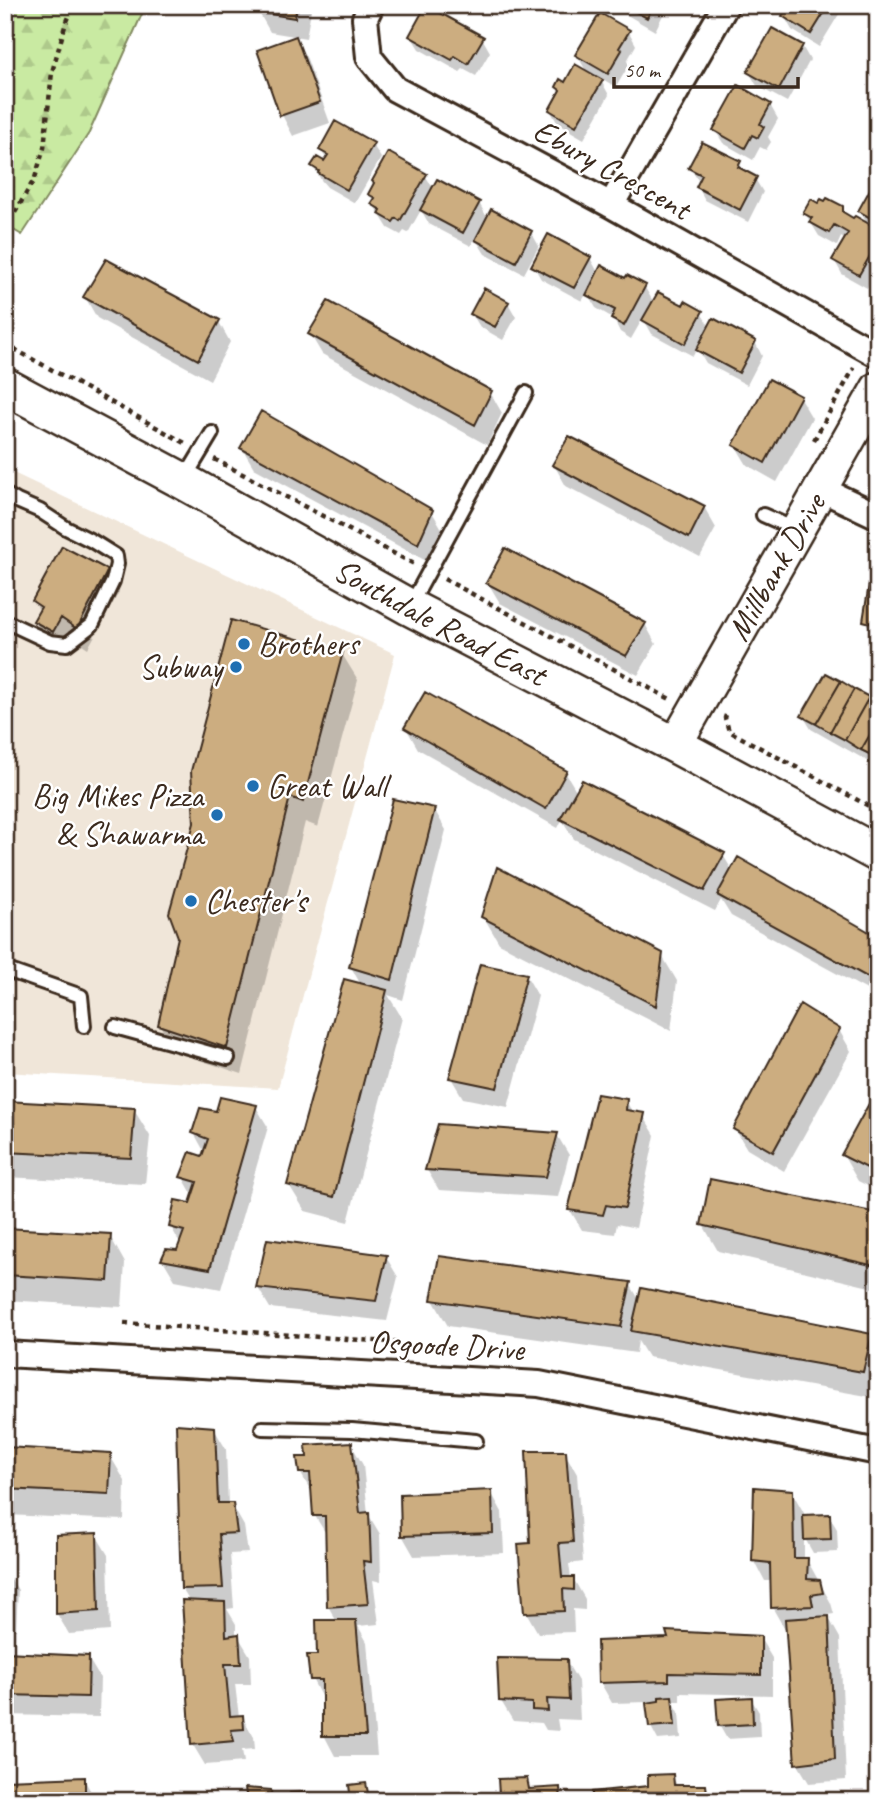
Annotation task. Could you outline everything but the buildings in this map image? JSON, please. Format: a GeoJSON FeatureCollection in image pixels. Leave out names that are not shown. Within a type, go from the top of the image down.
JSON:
{"type":"FeatureCollection","features":[{"type":"Feature","properties":{"kind":"main road","name":"Southdale Road East"},"geometry":{"type":"LineString","coordinates":[[5,386],[191,466],[409,607],[878,854]]}},
{"type":"Feature","properties":{"kind":"street","name":"Ebury Crescent"},"geometry":{"type":"LineString","coordinates":[[370,5],[365,18],[369,57],[395,89],[611,205],[878,355]]}},
{"type":"Feature","properties":{"kind":"street"},"geometry":{"type":"LineString","coordinates":[[611,205],[726,5]]}},
{"type":"Feature","properties":{"kind":"street","name":"Millbank Drive"},"geometry":{"type":"LineString","coordinates":[[675,745],[878,388]]}},
{"type":"Feature","properties":{"kind":"street"},"geometry":{"type":"LineString","coordinates":[[821,488],[878,516]]}},
{"type":"Feature","properties":{"kind":"street","name":"Osgoode Drive"},"geometry":{"type":"LineString","coordinates":[[5,1354],[539,1384],[878,1452]]}},
{"type":"Feature","properties":{"kind":"lane"},"geometry":{"type":"LineString","coordinates":[[409,607],[526,393]]}},
{"type":"Feature","properties":{"kind":"lane"},"geometry":{"type":"LineString","coordinates":[[191,466],[212,433]]}},
{"type":"Feature","properties":{"kind":"lane"},"geometry":{"type":"LineString","coordinates":[[5,494],[40,511],[116,556],[117,565],[113,581],[92,625],[67,644],[50,642],[5,621]]}},
{"type":"Feature","properties":{"kind":"lane"},"geometry":{"type":"LineString","coordinates":[[763,515],[797,531]]}},
{"type":"Feature","properties":{"kind":"lane"},"geometry":{"type":"LineString","coordinates":[[7,970],[81,996],[84,1026]]}},
{"type":"Feature","properties":{"kind":"lane"},"geometry":{"type":"LineString","coordinates":[[115,1027],[228,1058]]}},
{"type":"Feature","properties":{"kind":"lane"},"geometry":{"type":"LineString","coordinates":[[262,1428],[352,1430],[476,1441]]}},
{"type":"Feature","properties":{"kind":"path"},"geometry":{"type":"LineString","coordinates":[[5,230],[36,178],[44,148],[52,72],[74,5]]}},
{"type":"Feature","properties":{"kind":"path"},"geometry":{"type":"LineString","coordinates":[[5,344],[191,466],[428,571],[670,699],[676,687]]}},
{"type":"Feature","properties":{"kind":"path"},"geometry":{"type":"LineString","coordinates":[[810,446],[854,367]]}},
{"type":"Feature","properties":{"kind":"path"},"geometry":{"type":"LineString","coordinates":[[731,706],[725,718],[729,731],[878,811]]}},
{"type":"Feature","properties":{"kind":"path"},"geometry":{"type":"LineString","coordinates":[[124,1323],[403,1343]]}},
{"type":"Feature","properties":{"kind":"shaded area"},"geometry":{"type":"Polygon","coordinates":[[[5,469],[395,654],[278,1088],[5,1072],[5,469]]]}},
{"type":"Feature","properties":{"kind":"green space"},"geometry":{"type":"Polygon","coordinates":[[[5,5],[146,5],[89,133],[22,235],[5,225],[5,5]]]}},
{"type":"Feature","properties":{"kind":"place","name":"Brothers"},"geometry":{"type":"Point","coordinates":[244,644]}},
{"type":"Feature","properties":{"kind":"place","name":"Subway"},"geometry":{"type":"Point","coordinates":[236,667]}},
{"type":"Feature","properties":{"kind":"place","name":"Great Wall"},"geometry":{"type":"Point","coordinates":[253,786]}},
{"type":"Feature","properties":{"kind":"place","name":"Big Mikes Pizza & Shawarma"},"geometry":{"type":"Point","coordinates":[217,815]}},
{"type":"Feature","properties":{"kind":"place","name":"Chester's"},"geometry":{"type":"Point","coordinates":[191,901]}}]}
